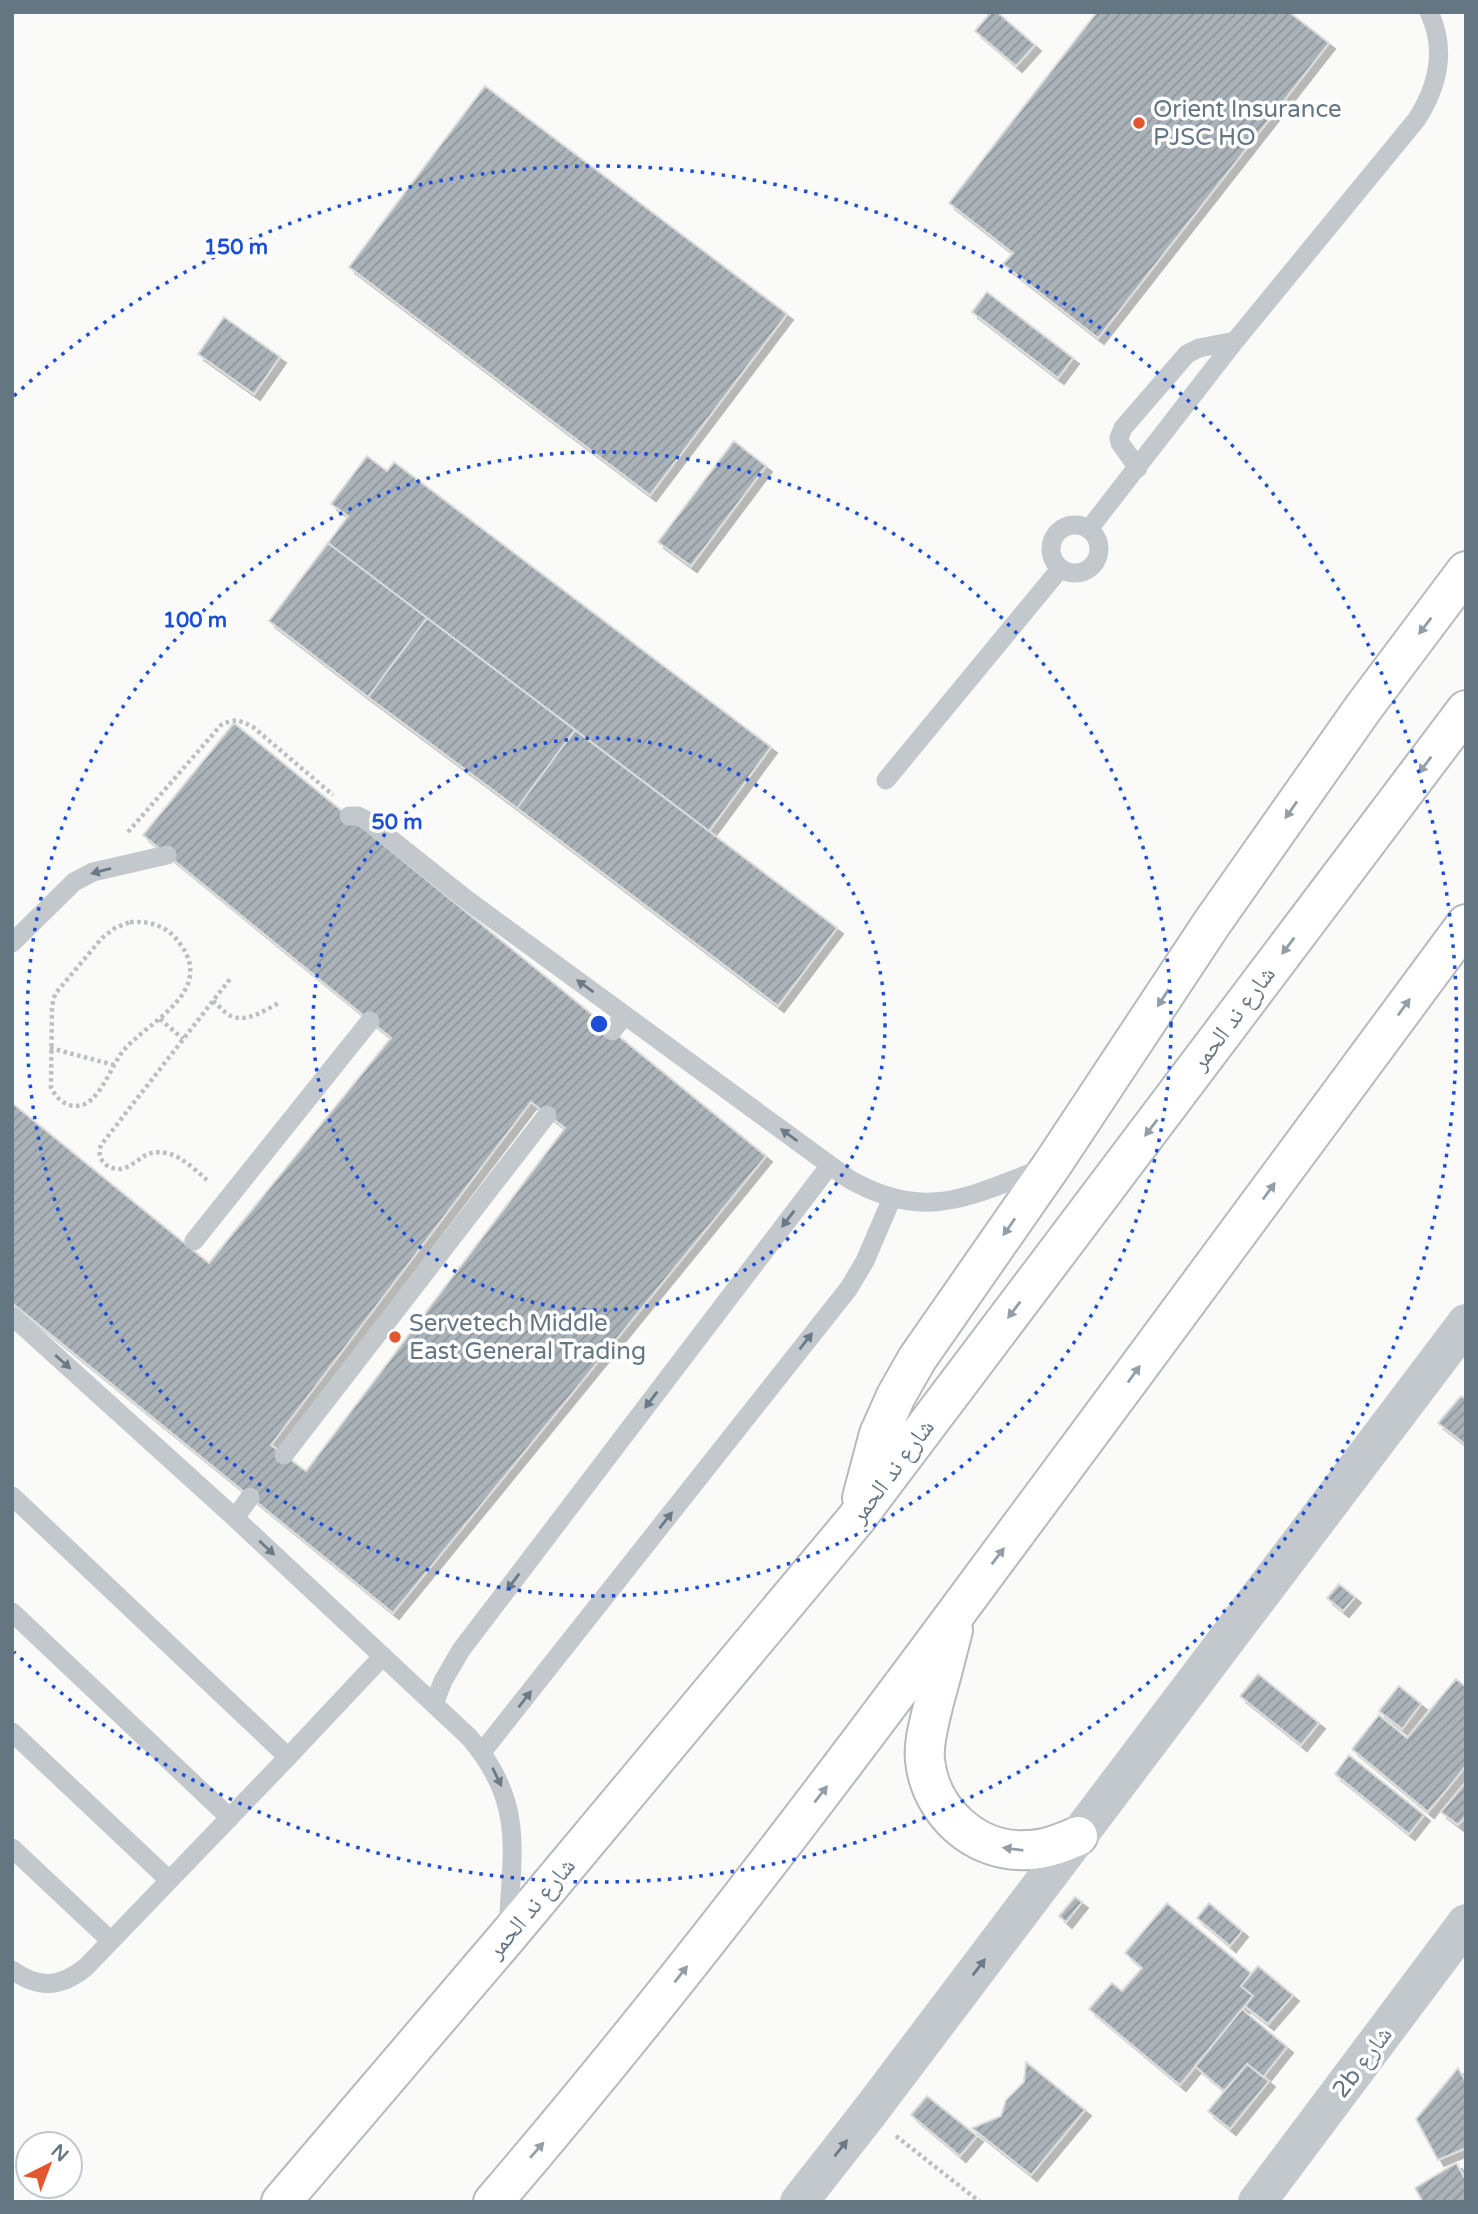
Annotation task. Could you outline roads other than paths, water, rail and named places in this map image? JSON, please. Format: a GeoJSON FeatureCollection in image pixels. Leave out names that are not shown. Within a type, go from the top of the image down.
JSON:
{"type":"FeatureCollection","features":[{"type":"Feature","properties":{"kind":"main road"},"geometry":{"type":"LineString","coordinates":[[856,1519],[879,1434],[917,1359],[1052,1166],[1220,912],[1364,707],[1466,571]]}},
{"type":"Feature","properties":{"kind":"main road","name":"شارع ند الحمر"},"geometry":{"type":"LineString","coordinates":[[281,2202],[507,1937],[856,1519],[1466,710]]}},
{"type":"Feature","properties":{"kind":"main road"},"geometry":{"type":"LineString","coordinates":[[493,2202],[744,1894],[860,1743],[1466,923]]}},
{"type":"Feature","properties":{"kind":"main road"},"geometry":{"type":"LineString","coordinates":[[957,1611],[926,1738],[925,1759],[929,1781],[938,1801],[950,1818],[967,1832],[985,1843],[1006,1849],[1047,1848],[1078,1836]]}},
{"type":"Feature","properties":{"kind":"street"},"geometry":{"type":"LineString","coordinates":[[799,2202],[1466,1323]]}},
{"type":"Feature","properties":{"kind":"street","name":"2b شارع"},"geometry":{"type":"LineString","coordinates":[[1257,2202],[1466,1923]]}},
{"type":"Feature","properties":{"kind":"lane"},"geometry":{"type":"LineString","coordinates":[[1089,529],[1235,341],[1429,101],[1439,59],[1437,37],[1429,12]]}},
{"type":"Feature","properties":{"kind":"lane"},"geometry":{"type":"LineString","coordinates":[[1138,468],[1120,443],[1123,428],[1187,354],[1199,348],[1235,341]]}},
{"type":"Feature","properties":{"kind":"lane"},"geometry":{"type":"LineString","coordinates":[[1077,525],[1089,529],[1097,539],[1099,552],[1094,564],[1084,572],[1072,573],[1060,569],[1052,559],[1050,546],[1055,534],[1065,527],[1077,525]]}},
{"type":"Feature","properties":{"kind":"lane"},"geometry":{"type":"LineString","coordinates":[[886,780],[1060,569]]}},
{"type":"Feature","properties":{"kind":"lane"},"geometry":{"type":"LineString","coordinates":[[354,816],[381,831],[463,903],[618,1023],[870,1191],[892,1198],[938,1203],[960,1199],[1052,1166]]}},
{"type":"Feature","properties":{"kind":"lane"},"geometry":{"type":"LineString","coordinates":[[12,943],[74,882],[93,872],[167,855]]}},
{"type":"Feature","properties":{"kind":"lane"},"geometry":{"type":"LineString","coordinates":[[194,1241],[370,1021]]}},
{"type":"Feature","properties":{"kind":"lane"},"geometry":{"type":"LineString","coordinates":[[284,1455],[547,1115]]}},
{"type":"Feature","properties":{"kind":"lane"},"geometry":{"type":"LineString","coordinates":[[434,1704],[443,1681],[461,1650],[830,1165]]}},
{"type":"Feature","properties":{"kind":"lane"},"geometry":{"type":"LineString","coordinates":[[482,1752],[849,1288],[865,1261],[892,1198]]}},
{"type":"Feature","properties":{"kind":"lane"},"geometry":{"type":"LineString","coordinates":[[12,1316],[235,1518],[482,1752],[505,1793],[510,1815],[513,1838],[507,1937]]}},
{"type":"Feature","properties":{"kind":"lane"},"geometry":{"type":"LineString","coordinates":[[12,1496],[288,1758]]}},
{"type":"Feature","properties":{"kind":"lane"},"geometry":{"type":"LineString","coordinates":[[235,1518],[250,1497]]}},
{"type":"Feature","properties":{"kind":"lane"},"geometry":{"type":"LineString","coordinates":[[12,1612],[230,1818]]}},
{"type":"Feature","properties":{"kind":"lane"},"geometry":{"type":"LineString","coordinates":[[12,1970],[26,1979],[52,1984],[65,1981],[86,1967],[383,1656]]}},
{"type":"Feature","properties":{"kind":"lane"},"geometry":{"type":"LineString","coordinates":[[12,1732],[169,1880]]}},
{"type":"Feature","properties":{"kind":"lane"},"geometry":{"type":"LineString","coordinates":[[12,1848],[111,1941]]}},
{"type":"Feature","properties":{"kind":"place","name":"Orient Insurance PJSC HO"},"geometry":{"type":"Point","coordinates":[1139,123]}},
{"type":"Feature","properties":{"kind":"place","name":"Servetech Middle East General Trading"},"geometry":{"type":"Point","coordinates":[395,1337]}}]}
